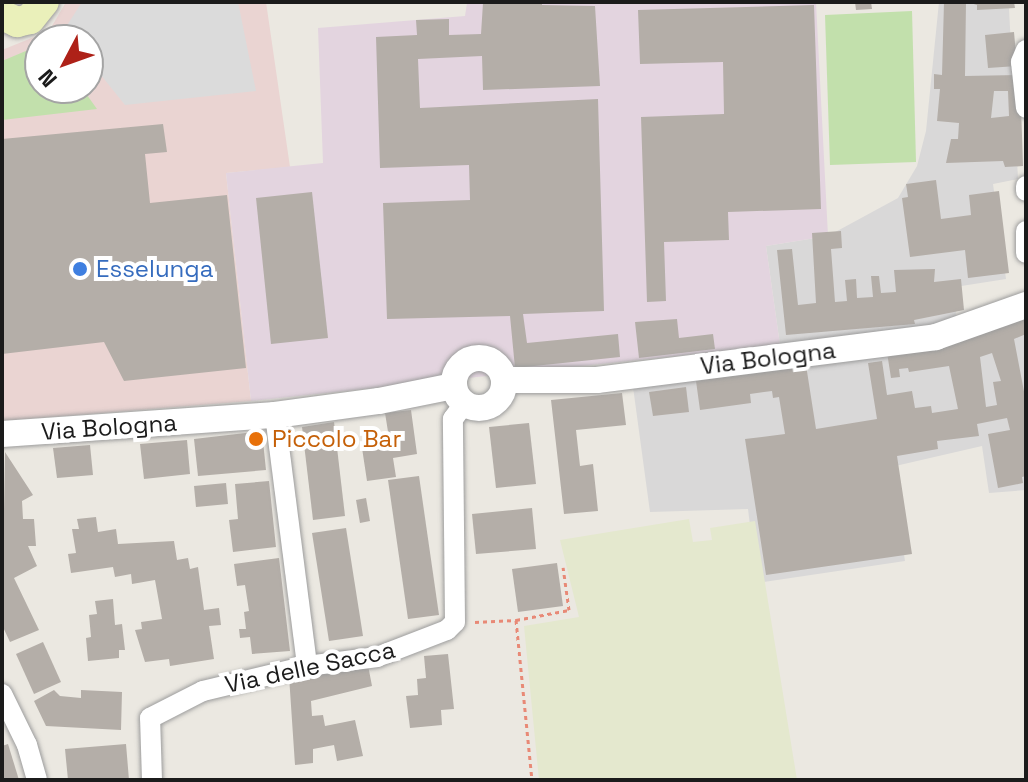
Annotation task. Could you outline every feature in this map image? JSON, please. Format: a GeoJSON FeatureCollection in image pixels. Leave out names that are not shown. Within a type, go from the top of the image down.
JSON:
{"type":"FeatureCollection","features":[{"type":"Feature","properties":{"kind":"main road"},"geometry":{"type":"LineString","coordinates":[[2,15],[17,22],[30,19],[44,2]]}},
{"type":"Feature","properties":{"kind":"street"},"geometry":{"type":"LineString","coordinates":[[1026,50],[1021,62],[1026,108]]}},
{"type":"Feature","properties":{"kind":"street"},"geometry":{"type":"LineString","coordinates":[[1026,231],[1026,253]]}},
{"type":"Feature","properties":{"kind":"street","name":"Via Bologna"},"geometry":{"type":"LineString","coordinates":[[2,434],[275,415],[379,401],[459,395],[478,408],[492,405],[502,394],[504,380],[597,380],[936,337],[1026,305]]}},
{"type":"Feature","properties":{"kind":"street"},"geometry":{"type":"LineString","coordinates":[[455,622],[453,419],[459,395],[460,366],[480,357],[499,367],[504,380]]}},
{"type":"Feature","properties":{"kind":"street"},"geometry":{"type":"LineString","coordinates":[[275,415],[307,666]]}},
{"type":"Feature","properties":{"kind":"street","name":"Via delle Sacca"},"geometry":{"type":"LineString","coordinates":[[152,780],[150,718],[203,691],[307,666],[377,657],[447,630],[455,622]]}},
{"type":"Feature","properties":{"kind":"street"},"geometry":{"type":"LineString","coordinates":[[2,694],[27,745],[37,780]]}},
{"type":"Feature","properties":{"kind":"path"},"geometry":{"type":"LineString","coordinates":[[455,622],[516,620],[569,610],[563,567]]}},
{"type":"Feature","properties":{"kind":"path"},"geometry":{"type":"LineString","coordinates":[[516,620],[532,780]]}},
{"type":"Feature","properties":{"kind":"shaded area"},"geometry":{"type":"Polygon","coordinates":[[[66,2],[266,2],[290,167],[226,173],[251,401],[2,421],[2,50],[24,41],[24,104],[104,104],[104,24],[53,24],[66,2]]]}},
{"type":"Feature","properties":{"kind":"shaded area"},"geometry":{"type":"Polygon","coordinates":[[[82,2],[238,2],[256,91],[125,105],[104,79],[104,24],[68,24],[82,2]]]}},
{"type":"Feature","properties":{"kind":"shaded area"},"geometry":{"type":"Polygon","coordinates":[[[816,2],[828,236],[766,246],[780,345],[251,401],[226,173],[323,163],[318,28],[465,16],[467,3],[816,2]]]}},
{"type":"Feature","properties":{"kind":"shaded area"},"geometry":{"type":"Polygon","coordinates":[[[939,2],[1012,2],[1009,9],[1018,179],[993,184],[1006,279],[955,287],[956,321],[780,345],[766,246],[828,236],[898,198],[917,166],[926,131],[939,2]]]}},
{"type":"Feature","properties":{"kind":"shaded area"},"geometry":{"type":"Polygon","coordinates":[[[1026,300],[1026,490],[989,493],[982,446],[891,467],[905,561],[757,583],[748,509],[650,512],[633,387],[950,328],[1026,300]]]}},
{"type":"Feature","properties":{"kind":"green space"},"geometry":{"type":"Polygon","coordinates":[[[912,11],[916,162],[830,165],[825,15],[912,11]]]}},
{"type":"Feature","properties":{"kind":"green space"},"geometry":{"type":"Polygon","coordinates":[[[24,52],[24,104],[93,104],[97,109],[2,120],[2,61],[24,52]]]}},
{"type":"Feature","properties":{"kind":"green space"},"geometry":{"type":"Polygon","coordinates":[[[689,519],[693,542],[712,540],[710,528],[755,521],[797,780],[539,780],[524,626],[579,617],[560,540],[689,519]]]}},
{"type":"Feature","properties":{"kind":"building"},"geometry":{"type":"Polygon","coordinates":[[[542,2],[542,5],[595,6],[600,86],[483,90],[482,56],[418,59],[420,108],[598,99],[604,311],[523,314],[527,343],[618,334],[620,357],[515,368],[510,316],[387,319],[383,203],[470,200],[469,165],[380,168],[376,37],[417,35],[416,20],[449,19],[449,35],[481,34],[483,3],[542,2]]]}},
{"type":"Feature","properties":{"kind":"building"},"geometry":{"type":"Polygon","coordinates":[[[855,2],[871,2],[872,9],[856,10],[855,2]]]}},
{"type":"Feature","properties":{"kind":"building"},"geometry":{"type":"Polygon","coordinates":[[[944,2],[966,2],[965,76],[1020,75],[1023,166],[1005,167],[1003,161],[946,163],[951,139],[958,139],[959,123],[937,121],[940,89],[934,89],[934,74],[942,75],[944,2]],[[994,91],[991,118],[1009,116],[1008,91],[994,91]]]}},
{"type":"Feature","properties":{"kind":"building"},"geometry":{"type":"Polygon","coordinates":[[[967,2],[1014,2],[1015,8],[977,10],[977,5],[967,2]]]}},
{"type":"Feature","properties":{"kind":"building"},"geometry":{"type":"Polygon","coordinates":[[[814,5],[821,209],[728,212],[729,240],[664,242],[666,301],[647,302],[641,117],[724,114],[723,62],[640,64],[638,10],[814,5]]]}},
{"type":"Feature","properties":{"kind":"building"},"geometry":{"type":"Polygon","coordinates":[[[1014,32],[1017,66],[988,68],[985,35],[1014,32]]]}},
{"type":"Feature","properties":{"kind":"building","name":"Esselunga"},"geometry":{"type":"Polygon","coordinates":[[[163,124],[167,152],[145,154],[150,203],[227,195],[246,368],[124,381],[104,342],[2,354],[2,139],[163,124]]]}},
{"type":"Feature","properties":{"kind":"building"},"geometry":{"type":"Polygon","coordinates":[[[936,180],[941,219],[971,215],[969,195],[999,191],[1009,273],[968,278],[965,250],[910,257],[902,198],[908,197],[906,184],[936,180]]]}},
{"type":"Feature","properties":{"kind":"building"},"geometry":{"type":"Polygon","coordinates":[[[312,192],[328,338],[271,344],[256,198],[312,192]]]}},
{"type":"Feature","properties":{"kind":"building"},"geometry":{"type":"Polygon","coordinates":[[[841,231],[842,248],[831,249],[835,302],[847,301],[845,280],[856,279],[857,298],[873,297],[871,276],[879,276],[881,293],[896,292],[894,270],[935,269],[934,282],[961,279],[964,310],[914,320],[915,324],[786,335],[777,250],[792,249],[798,305],[816,303],[812,233],[841,231]]]}},
{"type":"Feature","properties":{"kind":"building"},"geometry":{"type":"Polygon","coordinates":[[[1026,310],[1026,334],[1014,339],[1026,402],[1026,476],[1022,477],[1023,483],[998,488],[988,434],[1010,430],[1007,418],[977,424],[979,436],[937,441],[938,449],[897,456],[912,554],[766,575],[745,439],[785,434],[779,397],[773,398],[772,391],[750,394],[751,403],[700,410],[696,381],[806,365],[816,429],[877,419],[868,363],[882,361],[887,395],[912,391],[915,408],[931,406],[932,413],[958,409],[949,366],[909,372],[908,368],[899,369],[900,377],[891,378],[886,346],[1026,310]],[[992,353],[980,357],[986,407],[997,405],[993,382],[1001,381],[992,353]]]}},
{"type":"Feature","properties":{"kind":"building"},"geometry":{"type":"Polygon","coordinates":[[[677,319],[679,338],[713,334],[715,349],[639,358],[635,322],[677,319]]]}},
{"type":"Feature","properties":{"kind":"building"},"geometry":{"type":"Polygon","coordinates":[[[686,387],[689,412],[653,416],[649,392],[686,387]]]}},
{"type":"Feature","properties":{"kind":"building"},"geometry":{"type":"Polygon","coordinates":[[[622,393],[626,425],[576,430],[580,466],[593,464],[598,511],[564,514],[551,400],[622,393]]]}},
{"type":"Feature","properties":{"kind":"building"},"geometry":{"type":"Polygon","coordinates":[[[411,410],[417,454],[393,458],[396,477],[367,481],[362,448],[390,444],[385,413],[411,410]]]}},
{"type":"Feature","properties":{"kind":"building"},"geometry":{"type":"Polygon","coordinates":[[[334,422],[345,516],[313,520],[302,427],[334,422]]]}},
{"type":"Feature","properties":{"kind":"building"},"geometry":{"type":"Polygon","coordinates":[[[529,423],[536,484],[496,488],[489,427],[529,423]]]}},
{"type":"Feature","properties":{"kind":"building"},"geometry":{"type":"Polygon","coordinates":[[[262,431],[266,470],[198,476],[194,439],[262,431]]]}},
{"type":"Feature","properties":{"kind":"building"},"geometry":{"type":"Polygon","coordinates":[[[187,440],[190,474],[144,479],[140,444],[187,440]]]}},
{"type":"Feature","properties":{"kind":"building"},"geometry":{"type":"Polygon","coordinates":[[[90,445],[93,475],[57,478],[53,448],[90,445]]]}},
{"type":"Feature","properties":{"kind":"building"},"geometry":{"type":"Polygon","coordinates":[[[5,452],[33,495],[22,501],[23,519],[34,519],[36,546],[28,546],[37,566],[14,578],[39,630],[10,642],[2,625],[5,452]]]}},
{"type":"Feature","properties":{"kind":"building"},"geometry":{"type":"Polygon","coordinates":[[[419,476],[439,615],[408,619],[388,480],[419,476]]]}},
{"type":"Feature","properties":{"kind":"building"},"geometry":{"type":"Polygon","coordinates":[[[269,481],[276,547],[233,552],[229,520],[238,519],[235,484],[269,481]]]}},
{"type":"Feature","properties":{"kind":"building"},"geometry":{"type":"Polygon","coordinates":[[[226,483],[228,504],[196,507],[194,486],[226,483]]]}},
{"type":"Feature","properties":{"kind":"building"},"geometry":{"type":"Polygon","coordinates":[[[366,498],[370,521],[360,523],[356,500],[366,498]]]}},
{"type":"Feature","properties":{"kind":"building"},"geometry":{"type":"Polygon","coordinates":[[[532,508],[536,549],[476,554],[472,514],[532,508]]]}},
{"type":"Feature","properties":{"kind":"building"},"geometry":{"type":"Polygon","coordinates":[[[96,517],[98,532],[116,529],[118,544],[174,541],[177,560],[188,558],[190,569],[198,567],[204,610],[219,608],[221,625],[209,626],[214,659],[170,666],[169,659],[145,662],[135,630],[142,629],[141,622],[162,619],[155,580],[132,584],[131,574],[115,577],[113,567],[71,573],[68,554],[76,553],[72,529],[79,529],[77,519],[96,517]]]}},
{"type":"Feature","properties":{"kind":"building"},"geometry":{"type":"Polygon","coordinates":[[[346,528],[363,636],[329,641],[312,533],[346,528]]]}},
{"type":"Feature","properties":{"kind":"building"},"geometry":{"type":"Polygon","coordinates":[[[279,558],[290,651],[252,654],[250,637],[240,638],[239,629],[246,629],[244,612],[249,611],[245,585],[237,586],[234,564],[279,558]]]}},
{"type":"Feature","properties":{"kind":"building"},"geometry":{"type":"Polygon","coordinates":[[[557,563],[563,606],[518,612],[512,569],[557,563]]]}},
{"type":"Feature","properties":{"kind":"building"},"geometry":{"type":"Polygon","coordinates":[[[113,599],[115,625],[122,624],[125,650],[119,650],[119,658],[88,661],[86,638],[91,637],[89,615],[97,614],[95,601],[113,599]]]}},
{"type":"Feature","properties":{"kind":"building"},"geometry":{"type":"Polygon","coordinates":[[[43,642],[61,682],[34,694],[16,654],[43,642]]]}},
{"type":"Feature","properties":{"kind":"building"},"geometry":{"type":"Polygon","coordinates":[[[448,654],[454,709],[441,710],[442,725],[410,728],[406,696],[418,695],[417,679],[426,678],[424,656],[448,654]]]}},
{"type":"Feature","properties":{"kind":"building"},"geometry":{"type":"Polygon","coordinates":[[[367,660],[372,686],[311,701],[312,716],[323,715],[325,726],[355,720],[363,756],[337,761],[334,745],[313,749],[313,763],[295,765],[289,676],[367,660]]]}},
{"type":"Feature","properties":{"kind":"building"},"geometry":{"type":"Polygon","coordinates":[[[54,690],[60,696],[81,698],[81,690],[122,692],[121,730],[46,726],[34,701],[54,690]]]}},
{"type":"Feature","properties":{"kind":"building"},"geometry":{"type":"Polygon","coordinates":[[[8,744],[19,780],[2,780],[2,746],[8,744]]]}},
{"type":"Feature","properties":{"kind":"building"},"geometry":{"type":"Polygon","coordinates":[[[126,744],[129,780],[68,780],[65,749],[126,744]]]}},
{"type":"Feature","properties":{"kind":"place","name":"Esselunga"},"geometry":{"type":"Point","coordinates":[80,269]}},
{"type":"Feature","properties":{"kind":"place","name":"Piccolo Bar"},"geometry":{"type":"Point","coordinates":[256,439]}}]}
